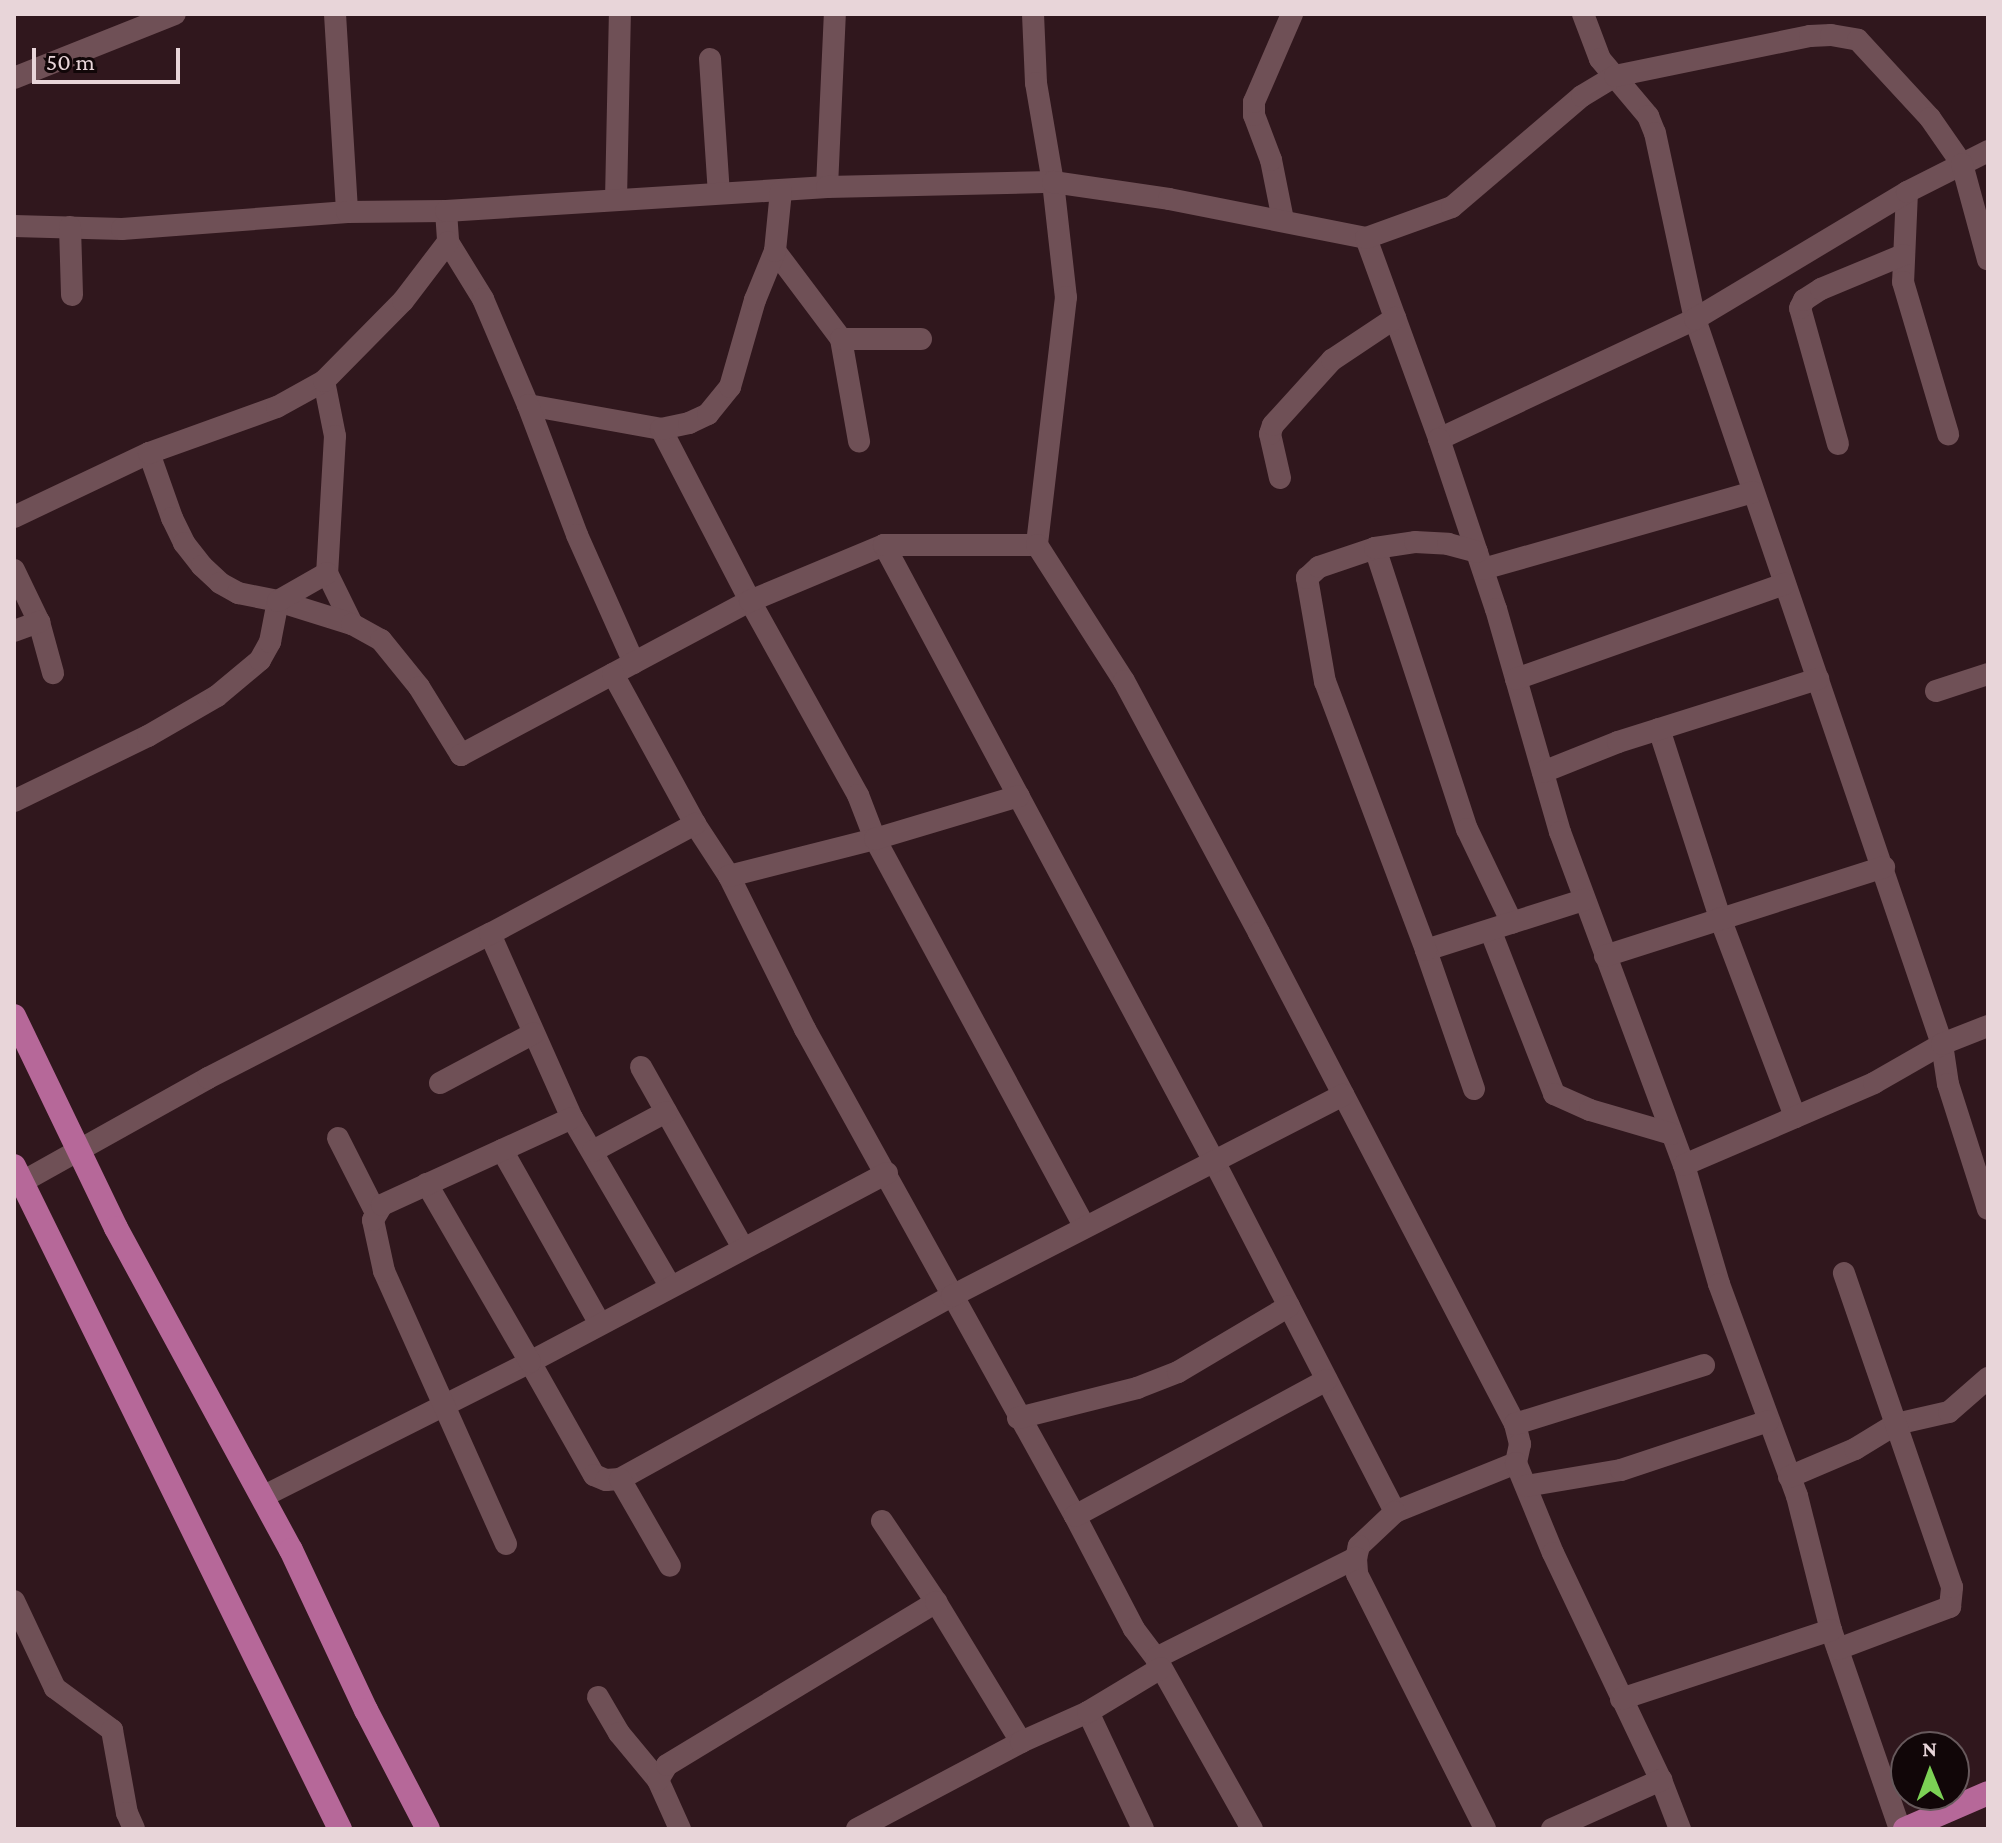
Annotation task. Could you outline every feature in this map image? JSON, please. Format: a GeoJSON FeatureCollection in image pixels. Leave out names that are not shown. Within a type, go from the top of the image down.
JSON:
{"type":"FeatureCollection","features":[{"type":"Feature","properties":{"kind":"main road"},"geometry":{"type":"LineString","coordinates":[[14,1016],[116,1228],[262,1497],[428,1829]]}},
{"type":"Feature","properties":{"kind":"main road"},"geometry":{"type":"LineString","coordinates":[[18,1174],[340,1829]]}},
{"type":"Feature","properties":{"kind":"main road"},"geometry":{"type":"LineString","coordinates":[[1903,1829],[1988,1793]]}},
{"type":"Feature","properties":{"kind":"street"},"geometry":{"type":"LineString","coordinates":[[14,78],[175,14]]}},
{"type":"Feature","properties":{"kind":"street"},"geometry":{"type":"LineString","coordinates":[[335,14],[347,212]]}},
{"type":"Feature","properties":{"kind":"street"},"geometry":{"type":"LineString","coordinates":[[616,200],[620,14]]}},
{"type":"Feature","properties":{"kind":"street"},"geometry":{"type":"LineString","coordinates":[[827,187],[835,14]]}},
{"type":"Feature","properties":{"kind":"street"},"geometry":{"type":"LineString","coordinates":[[1033,14],[1036,83],[1053,182],[1066,297],[1037,545],[1124,681],[1515,1424],[1520,1444],[1516,1463],[1621,1699],[1661,1780],[1680,1829]]}},
{"type":"Feature","properties":{"kind":"street"},"geometry":{"type":"LineString","coordinates":[[1283,220],[1271,160],[1254,115],[1254,102],[1292,14]]}},
{"type":"Feature","properties":{"kind":"street"},"geometry":{"type":"LineString","coordinates":[[1583,14],[1600,59],[1648,116],[1655,133],[1695,319],[1884,867],[1942,1044],[1948,1084],[1988,1209]]}},
{"type":"Feature","properties":{"kind":"street"},"geometry":{"type":"LineString","coordinates":[[14,226],[122,229],[347,212],[446,211],[827,187],[1053,182],[1283,220],[1366,238],[1452,207],[1582,96],[1615,76],[1810,36],[1858,40],[1916,99],[1962,164],[1988,260]]}},
{"type":"Feature","properties":{"kind":"street"},"geometry":{"type":"LineString","coordinates":[[710,59],[719,193]]}},
{"type":"Feature","properties":{"kind":"street"},"geometry":{"type":"LineString","coordinates":[[1439,439],[1695,319],[1907,192],[1988,151]]}},
{"type":"Feature","properties":{"kind":"street"},"geometry":{"type":"LineString","coordinates":[[528,405],[661,429],[689,423],[708,414],[730,387],[755,300],[775,251],[781,191]]}},
{"type":"Feature","properties":{"kind":"street"},"geometry":{"type":"LineString","coordinates":[[1907,192],[1903,282],[1948,434]]}},
{"type":"Feature","properties":{"kind":"street"},"geometry":{"type":"LineString","coordinates":[[446,211],[448,242],[483,299],[528,405],[577,535],[634,663]]}},
{"type":"Feature","properties":{"kind":"street"},"geometry":{"type":"LineString","coordinates":[[70,227],[72,295]]}},
{"type":"Feature","properties":{"kind":"street"},"geometry":{"type":"LineString","coordinates":[[1366,238],[1480,561],[1584,900],[1684,1165],[1719,1284],[1756,1378],[1789,1477],[1835,1640],[1903,1829]]}},
{"type":"Feature","properties":{"kind":"street"},"geometry":{"type":"LineString","coordinates":[[14,517],[149,453],[234,426],[324,381],[403,301],[448,242]]}},
{"type":"Feature","properties":{"kind":"street"},"geometry":{"type":"LineString","coordinates":[[775,251],[841,339],[859,441]]}},
{"type":"Feature","properties":{"kind":"street"},"geometry":{"type":"LineString","coordinates":[[1838,444],[1800,308],[1804,300],[1821,289],[1903,255]]}},
{"type":"Feature","properties":{"kind":"street"},"geometry":{"type":"LineString","coordinates":[[1280,478],[1270,434],[1273,425],[1332,360],[1395,318]]}},
{"type":"Feature","properties":{"kind":"street"},"geometry":{"type":"LineString","coordinates":[[841,339],[921,339]]}},
{"type":"Feature","properties":{"kind":"street"},"geometry":{"type":"LineString","coordinates":[[324,381],[335,436],[327,573],[352,624]]}},
{"type":"Feature","properties":{"kind":"street"},"geometry":{"type":"LineString","coordinates":[[661,429],[750,601],[858,795],[875,839],[1085,1227]]}},
{"type":"Feature","properties":{"kind":"street"},"geometry":{"type":"LineString","coordinates":[[149,453],[172,518],[184,543],[202,566],[220,583],[238,593],[278,601],[352,624],[381,640],[419,687],[461,755],[750,601],[884,545],[1037,545]]}},
{"type":"Feature","properties":{"kind":"street"},"geometry":{"type":"LineString","coordinates":[[1474,1089],[1426,950],[1325,682],[1307,578],[1319,567],[1375,548],[1415,542],[1448,544],[1480,561],[1753,492]]}},
{"type":"Feature","properties":{"kind":"street"},"geometry":{"type":"LineString","coordinates":[[884,545],[1215,1163],[1395,1512]]}},
{"type":"Feature","properties":{"kind":"street"},"geometry":{"type":"LineString","coordinates":[[1375,548],[1554,1094],[1590,1110],[1672,1134]]}},
{"type":"Feature","properties":{"kind":"street"},"geometry":{"type":"LineString","coordinates":[[14,570],[39,622],[53,673]]}},
{"type":"Feature","properties":{"kind":"street"},"geometry":{"type":"LineString","coordinates":[[14,801],[148,736],[242,677],[270,642],[278,601],[327,573]]}},
{"type":"Feature","properties":{"kind":"street"},"geometry":{"type":"LineString","coordinates":[[1516,679],[1785,584]]}},
{"type":"Feature","properties":{"kind":"street"},"geometry":{"type":"LineString","coordinates":[[14,631],[39,622]]}},
{"type":"Feature","properties":{"kind":"street"},"geometry":{"type":"LineString","coordinates":[[613,674],[695,824],[729,876],[805,1029],[887,1173],[1134,1629],[1158,1663],[1252,1829]]}},
{"type":"Feature","properties":{"kind":"street"},"geometry":{"type":"LineString","coordinates":[[1936,691],[1988,674]]}},
{"type":"Feature","properties":{"kind":"street"},"geometry":{"type":"LineString","coordinates":[[1543,772],[1659,729],[1818,679]]}},
{"type":"Feature","properties":{"kind":"street"},"geometry":{"type":"LineString","coordinates":[[1659,729],[1720,918],[1795,1117]]}},
{"type":"Feature","properties":{"kind":"street"},"geometry":{"type":"LineString","coordinates":[[729,876],[875,839],[1019,796]]}},
{"type":"Feature","properties":{"kind":"street"},"geometry":{"type":"LineString","coordinates":[[18,1174],[80,1149],[208,1078],[490,934],[695,824]]}},
{"type":"Feature","properties":{"kind":"street"},"geometry":{"type":"LineString","coordinates":[[1605,956],[1884,867]]}},
{"type":"Feature","properties":{"kind":"street"},"geometry":{"type":"LineString","coordinates":[[1426,950],[1584,900]]}},
{"type":"Feature","properties":{"kind":"street"},"geometry":{"type":"LineString","coordinates":[[490,934],[572,1118],[670,1286]]}},
{"type":"Feature","properties":{"kind":"street"},"geometry":{"type":"LineString","coordinates":[[1684,1165],[1874,1083],[1942,1044],[1988,1026]]}},
{"type":"Feature","properties":{"kind":"street"},"geometry":{"type":"LineString","coordinates":[[440,1083],[534,1033]]}},
{"type":"Feature","properties":{"kind":"street"},"geometry":{"type":"LineString","coordinates":[[641,1067],[743,1248]]}},
{"type":"Feature","properties":{"kind":"street"},"geometry":{"type":"LineString","coordinates":[[427,1184],[594,1475],[606,1480],[620,1479],[952,1296],[1343,1095]]}},
{"type":"Feature","properties":{"kind":"street"},"geometry":{"type":"LineString","coordinates":[[593,1151],[666,1112]]}},
{"type":"Feature","properties":{"kind":"street"},"geometry":{"type":"LineString","coordinates":[[375,1211],[572,1118]]}},
{"type":"Feature","properties":{"kind":"street"},"geometry":{"type":"LineString","coordinates":[[338,1138],[375,1211],[374,1235],[384,1271],[506,1544]]}},
{"type":"Feature","properties":{"kind":"street"},"geometry":{"type":"LineString","coordinates":[[502,1150],[600,1324]]}},
{"type":"Feature","properties":{"kind":"street"},"geometry":{"type":"LineString","coordinates":[[262,1497],[530,1362],[887,1173]]}},
{"type":"Feature","properties":{"kind":"street"},"geometry":{"type":"LineString","coordinates":[[1621,1699],[1950,1607],[1952,1587],[1844,1273]]}},
{"type":"Feature","properties":{"kind":"street"},"geometry":{"type":"LineString","coordinates":[[1018,1418],[1137,1388],[1178,1372],[1289,1306]]}},
{"type":"Feature","properties":{"kind":"street"},"geometry":{"type":"LineString","coordinates":[[1515,1424],[1704,1365]]}},
{"type":"Feature","properties":{"kind":"street"},"geometry":{"type":"LineString","coordinates":[[1789,1477],[1855,1449],[1896,1424],[1949,1412],[1988,1378]]}},
{"type":"Feature","properties":{"kind":"street"},"geometry":{"type":"LineString","coordinates":[[1075,1516],[1327,1380]]}},
{"type":"Feature","properties":{"kind":"street"},"geometry":{"type":"LineString","coordinates":[[1526,1486],[1621,1470],[1768,1421]]}},
{"type":"Feature","properties":{"kind":"street"},"geometry":{"type":"LineString","coordinates":[[1485,1829],[1357,1574],[1356,1558],[1359,1546],[1395,1512],[1516,1463]]}},
{"type":"Feature","properties":{"kind":"street"},"geometry":{"type":"LineString","coordinates":[[620,1479],[670,1566]]}},
{"type":"Feature","properties":{"kind":"street"},"geometry":{"type":"LineString","coordinates":[[882,1521],[936,1602],[1021,1742]]}},
{"type":"Feature","properties":{"kind":"street"},"geometry":{"type":"LineString","coordinates":[[857,1829],[1021,1742],[1088,1712],[1158,1663],[1356,1558]]}},
{"type":"Feature","properties":{"kind":"street"},"geometry":{"type":"LineString","coordinates":[[14,1601],[55,1688],[112,1730],[127,1813],[134,1829]]}},
{"type":"Feature","properties":{"kind":"street"},"geometry":{"type":"LineString","coordinates":[[658,1780],[667,1765],[936,1602]]}},
{"type":"Feature","properties":{"kind":"street"},"geometry":{"type":"LineString","coordinates":[[598,1697],[619,1733],[658,1780],[680,1829]]}},
{"type":"Feature","properties":{"kind":"street"},"geometry":{"type":"LineString","coordinates":[[1088,1712],[1143,1829]]}},
{"type":"Feature","properties":{"kind":"street"},"geometry":{"type":"LineString","coordinates":[[1552,1829],[1661,1780]]}}]}
